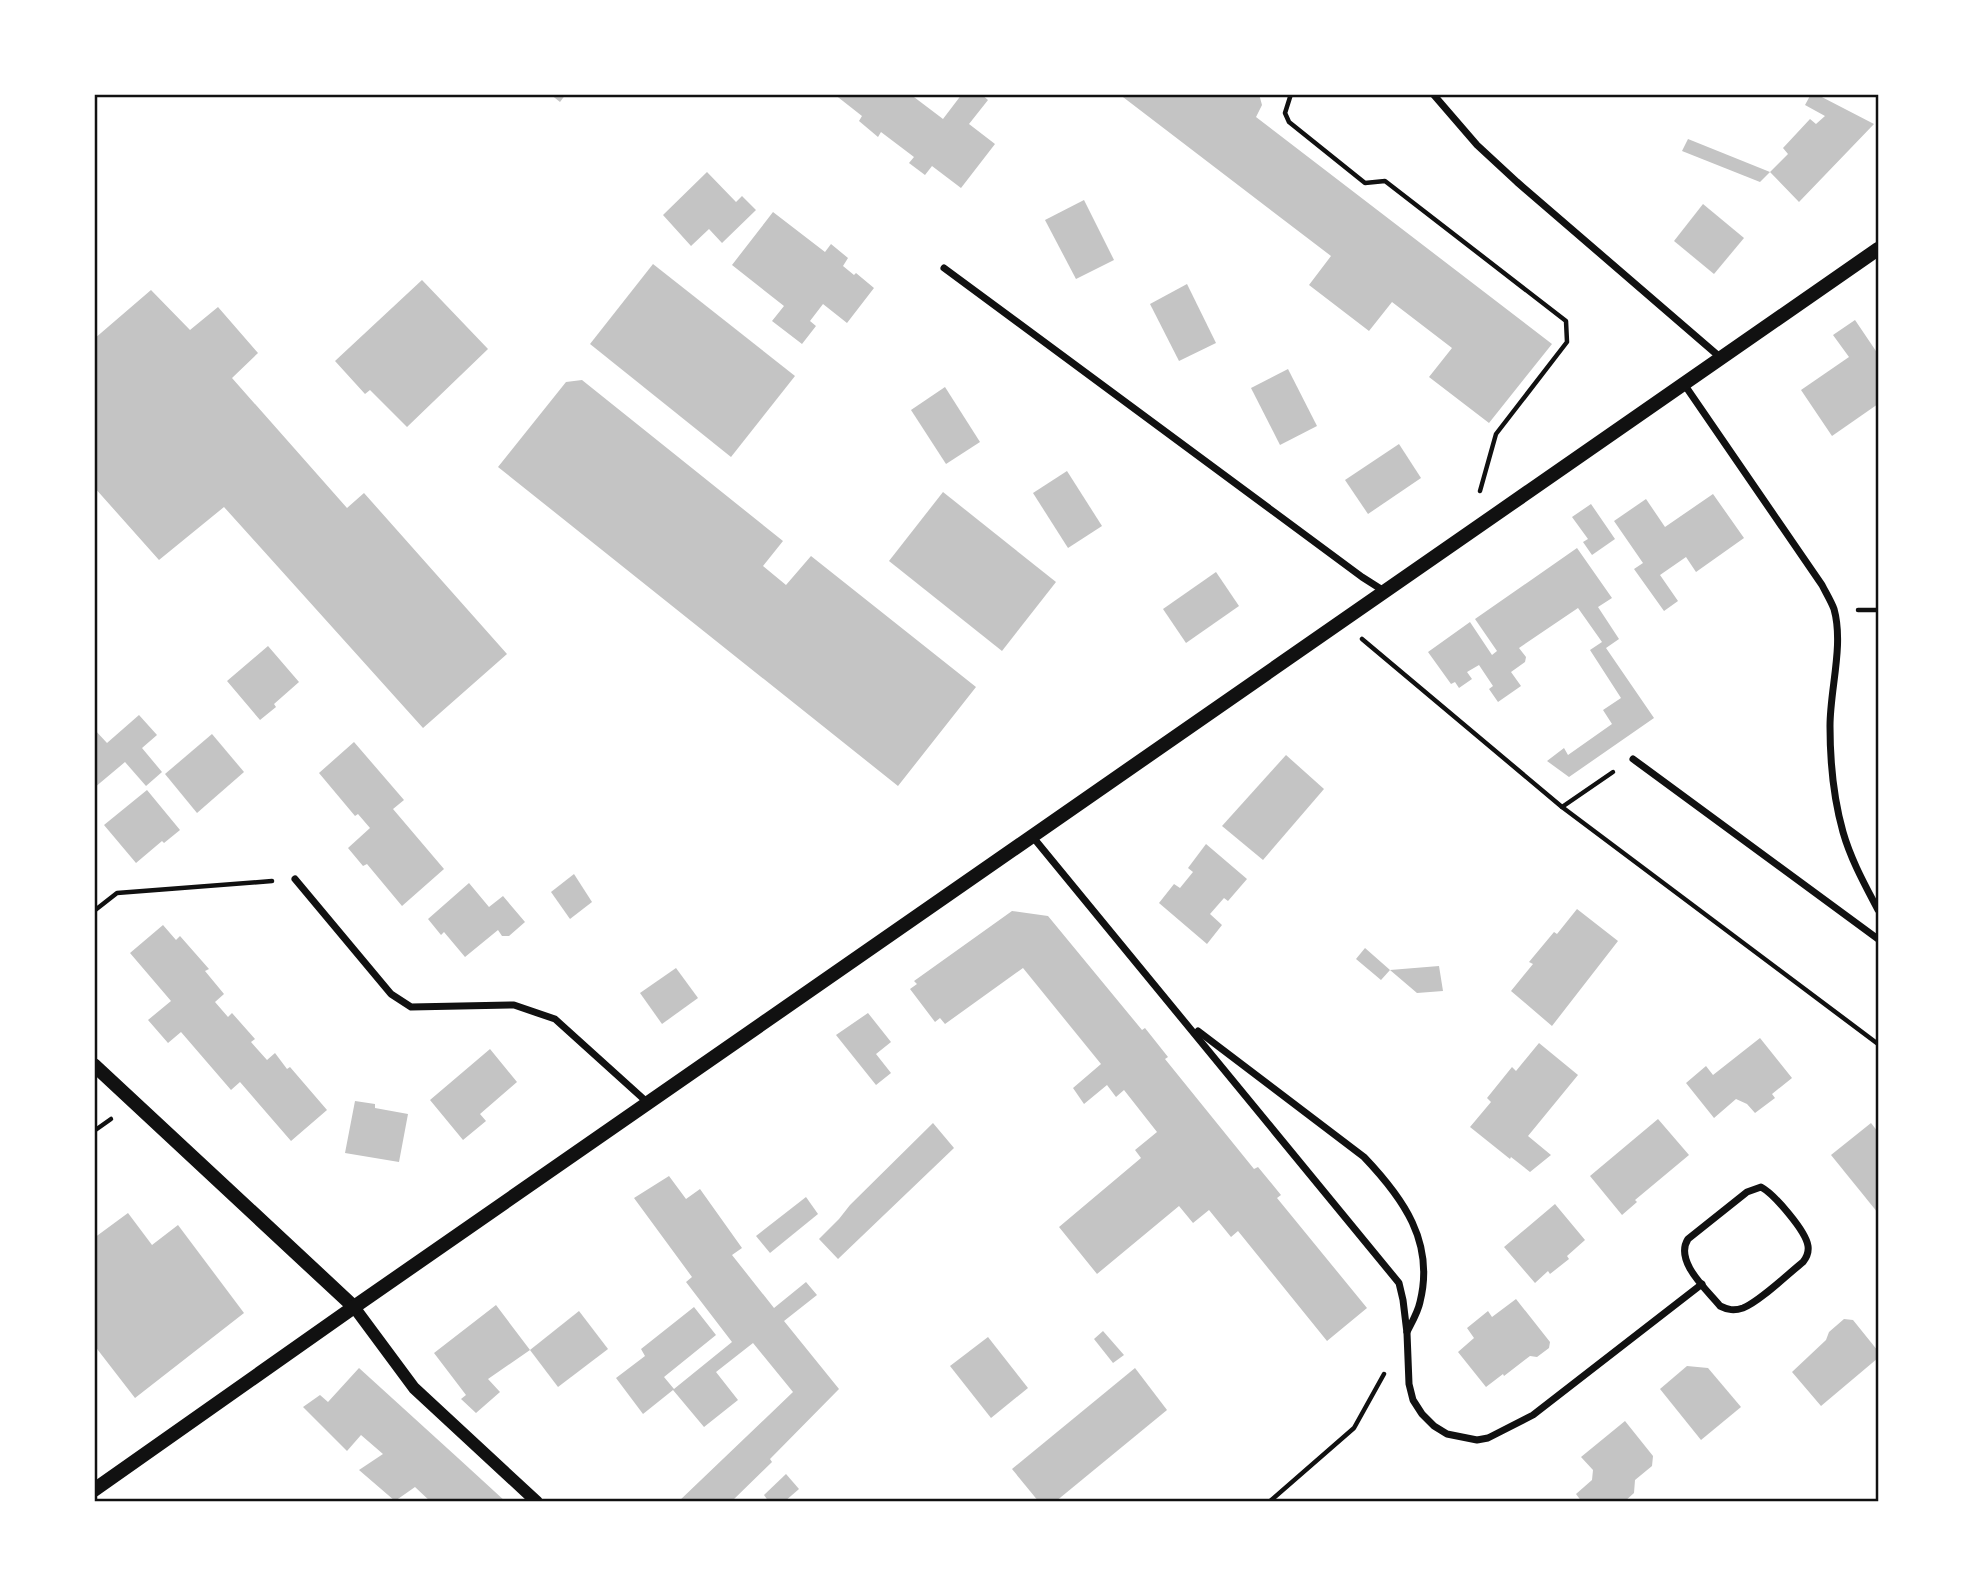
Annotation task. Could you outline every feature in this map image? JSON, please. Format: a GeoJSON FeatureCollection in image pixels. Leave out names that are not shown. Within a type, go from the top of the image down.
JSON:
{"type":"FeatureCollection","features":[{"type":"Feature","properties":{"kind":"main road"},"geometry":{"type":"LineString","coordinates":[[94,1490],[1878,249]]}},
{"type":"Feature","properties":{"kind":"main road"},"geometry":{"type":"LineString","coordinates":[[94,1065],[354,1307]]}},
{"type":"Feature","properties":{"kind":"street"},"geometry":{"type":"LineString","coordinates":[[1433,94],[1477,145],[1517,183],[1721,358]]}},
{"type":"Feature","properties":{"kind":"street"},"geometry":{"type":"LineString","coordinates":[[944,268],[1362,578],[1385,592]]}},
{"type":"Feature","properties":{"kind":"street"},"geometry":{"type":"LineString","coordinates":[[1684,384],[1815,574],[1830,600],[1836,630],[1830,724],[1836,795],[1843,831],[1855,866],[1878,910]]}},
{"type":"Feature","properties":{"kind":"street"},"geometry":{"type":"LineString","coordinates":[[1633,759],[1878,939]]}},
{"type":"Feature","properties":{"kind":"street"},"geometry":{"type":"LineString","coordinates":[[1031,836],[1394,1275],[1403,1300],[1409,1384],[1413,1400],[1434,1426],[1447,1434],[1467,1439],[1488,1438],[1533,1415],[1702,1284]]}},
{"type":"Feature","properties":{"kind":"street"},"geometry":{"type":"LineString","coordinates":[[295,879],[391,994],[411,1007],[514,1004],[555,1019],[648,1103]]}},
{"type":"Feature","properties":{"kind":"street"},"geometry":{"type":"LineString","coordinates":[[1186,1022],[1364,1157],[1386,1180],[1406,1209],[1419,1235],[1425,1263],[1420,1302],[1407,1333]]}},
{"type":"Feature","properties":{"kind":"street"},"geometry":{"type":"LineString","coordinates":[[1761,1187],[1768,1191],[1803,1234],[1809,1250],[1807,1257],[1743,1308],[1734,1310],[1720,1306],[1702,1284],[1685,1262],[1683,1246],[1746,1192],[1761,1187]]}},
{"type":"Feature","properties":{"kind":"street"},"geometry":{"type":"LineString","coordinates":[[354,1307],[414,1388],[537,1502]]}},
{"type":"Feature","properties":{"kind":"path"},"geometry":{"type":"LineString","coordinates":[[1292,94],[1285,113],[1289,122],[1365,183],[1385,181],[1566,321],[1567,342],[1496,434],[1480,492]]}},
{"type":"Feature","properties":{"kind":"path"},"geometry":{"type":"LineString","coordinates":[[1341,622],[1562,807],[1878,1044]]}},
{"type":"Feature","properties":{"kind":"path"},"geometry":{"type":"LineString","coordinates":[[1562,807],[1633,759]]}},
{"type":"Feature","properties":{"kind":"path"},"geometry":{"type":"LineString","coordinates":[[94,911],[117,893],[295,879]]}},
{"type":"Feature","properties":{"kind":"path"},"geometry":{"type":"LineString","coordinates":[[1269,1502],[1354,1428],[1407,1333]]}},
{"type":"Feature","properties":{"kind":"building"},"geometry":{"type":"Polygon","coordinates":[[[550,94],[566,94],[560,102],[550,94]]]}},
{"type":"Feature","properties":{"kind":"building"},"geometry":{"type":"Polygon","coordinates":[[[834,94],[910,94],[943,119],[962,94],[981,94],[988,100],[969,124],[995,144],[961,188],[932,166],[925,175],[909,163],[914,157],[881,132],[878,137],[859,121],[862,116],[834,94]]]}},
{"type":"Feature","properties":{"kind":"building"},"geometry":{"type":"Polygon","coordinates":[[[1119,94],[1259,94],[1262,105],[1256,117],[1552,344],[1489,423],[1429,377],[1452,348],[1392,302],[1369,331],[1309,285],[1331,256],[1119,94]]]}},
{"type":"Feature","properties":{"kind":"building"},"geometry":{"type":"Polygon","coordinates":[[[1811,94],[1816,94],[1874,124],[1799,202],[1770,172],[1788,154],[1783,148],[1810,119],[1816,124],[1825,116],[1805,105],[1811,94]]]}},
{"type":"Feature","properties":{"kind":"building"},"geometry":{"type":"Polygon","coordinates":[[[1688,139],[1770,172],[1760,182],[1682,151],[1688,139]]]}},
{"type":"Feature","properties":{"kind":"building"},"geometry":{"type":"Polygon","coordinates":[[[707,172],[736,202],[742,196],[756,210],[722,243],[709,229],[691,246],[663,215],[707,172]]]}},
{"type":"Feature","properties":{"kind":"building"},"geometry":{"type":"Polygon","coordinates":[[[1084,200],[1114,260],[1076,279],[1045,220],[1084,200]]]}},
{"type":"Feature","properties":{"kind":"building"},"geometry":{"type":"Polygon","coordinates":[[[1703,204],[1744,238],[1714,274],[1674,241],[1703,204]]]}},
{"type":"Feature","properties":{"kind":"building"},"geometry":{"type":"Polygon","coordinates":[[[773,212],[825,252],[831,244],[848,258],[843,266],[874,288],[847,323],[823,304],[810,321],[816,326],[802,344],[772,321],[784,306],[732,265],[773,212]]]}},
{"type":"Feature","properties":{"kind":"building"},"geometry":{"type":"Polygon","coordinates":[[[653,264],[795,376],[731,457],[590,344],[653,264]]]}},
{"type":"Feature","properties":{"kind":"building"},"geometry":{"type":"Polygon","coordinates":[[[422,280],[488,349],[407,427],[370,390],[365,394],[335,361],[422,280]]]}},
{"type":"Feature","properties":{"kind":"building"},"geometry":{"type":"Polygon","coordinates":[[[1187,284],[1216,343],[1179,361],[1150,304],[1187,284]]]}},
{"type":"Feature","properties":{"kind":"building"},"geometry":{"type":"Polygon","coordinates":[[[151,290],[190,330],[218,307],[258,353],[232,378],[347,508],[364,493],[507,654],[423,728],[224,507],[159,560],[94,487],[94,339],[151,290]]]}},
{"type":"Feature","properties":{"kind":"building"},"geometry":{"type":"Polygon","coordinates":[[[1855,320],[1878,354],[1878,404],[1832,436],[1801,390],[1849,357],[1833,335],[1855,320]]]}},
{"type":"Feature","properties":{"kind":"building"},"geometry":{"type":"Polygon","coordinates":[[[1288,369],[1317,426],[1280,445],[1251,388],[1288,369]]]}},
{"type":"Feature","properties":{"kind":"building"},"geometry":{"type":"Polygon","coordinates":[[[582,380],[783,541],[763,566],[786,585],[811,556],[976,687],[898,786],[498,467],[566,382],[582,380]]]}},
{"type":"Feature","properties":{"kind":"building"},"geometry":{"type":"Polygon","coordinates":[[[945,387],[980,442],[946,464],[911,410],[945,387]]]}},
{"type":"Feature","properties":{"kind":"building"},"geometry":{"type":"Polygon","coordinates":[[[1399,444],[1421,478],[1368,514],[1345,480],[1399,444]]]}},
{"type":"Feature","properties":{"kind":"building"},"geometry":{"type":"Polygon","coordinates":[[[1067,471],[1102,526],[1068,548],[1033,493],[1067,471]]]}},
{"type":"Feature","properties":{"kind":"building"},"geometry":{"type":"Polygon","coordinates":[[[943,492],[1056,582],[1002,651],[889,561],[943,492]]]}},
{"type":"Feature","properties":{"kind":"building"},"geometry":{"type":"Polygon","coordinates":[[[1713,494],[1744,538],[1696,572],[1686,557],[1660,575],[1678,601],[1664,611],[1634,569],[1643,563],[1614,521],[1646,499],[1665,527],[1713,494]]]}},
{"type":"Feature","properties":{"kind":"building"},"geometry":{"type":"Polygon","coordinates":[[[1591,504],[1615,539],[1592,555],[1583,542],[1588,539],[1572,517],[1591,504]]]}},
{"type":"Feature","properties":{"kind":"building"},"geometry":{"type":"Polygon","coordinates":[[[1577,548],[1612,598],[1598,607],[1619,639],[1606,648],[1654,718],[1569,777],[1547,761],[1564,748],[1568,755],[1612,724],[1603,710],[1621,698],[1590,650],[1602,642],[1578,608],[1519,648],[1526,657],[1525,662],[1511,672],[1521,686],[1498,702],[1489,689],[1493,686],[1479,665],[1467,672],[1472,679],[1459,688],[1455,682],[1451,684],[1428,652],[1470,622],[1492,655],[1497,651],[1475,619],[1577,548]]]}},
{"type":"Feature","properties":{"kind":"building"},"geometry":{"type":"Polygon","coordinates":[[[1216,572],[1239,606],[1186,643],[1163,609],[1216,572]]]}},
{"type":"Feature","properties":{"kind":"building"},"geometry":{"type":"Polygon","coordinates":[[[268,646],[299,682],[260,720],[227,681],[268,646]]]}},
{"type":"Feature","properties":{"kind":"building"},"geometry":{"type":"Polygon","coordinates":[[[139,715],[157,735],[142,748],[162,772],[146,786],[125,762],[94,788],[94,729],[107,743],[139,715]]]}},
{"type":"Feature","properties":{"kind":"building"},"geometry":{"type":"Polygon","coordinates":[[[212,734],[244,772],[197,813],[165,774],[212,734]]]}},
{"type":"Feature","properties":{"kind":"building"},"geometry":{"type":"Polygon","coordinates":[[[354,742],[404,800],[393,809],[444,869],[402,906],[367,864],[363,866],[348,848],[370,828],[358,814],[355,816],[319,773],[354,742]]]}},
{"type":"Feature","properties":{"kind":"building"},"geometry":{"type":"Polygon","coordinates":[[[1286,755],[1324,789],[1263,860],[1222,826],[1286,755]]]}},
{"type":"Feature","properties":{"kind":"building"},"geometry":{"type":"Polygon","coordinates":[[[147,790],[180,830],[136,863],[104,825],[147,790]]]}},
{"type":"Feature","properties":{"kind":"building"},"geometry":{"type":"Polygon","coordinates":[[[1206,844],[1247,879],[1228,901],[1224,898],[1210,914],[1222,925],[1207,944],[1159,903],[1174,884],[1180,888],[1193,872],[1188,868],[1206,844]]]}},
{"type":"Feature","properties":{"kind":"building"},"geometry":{"type":"Polygon","coordinates":[[[574,874],[592,902],[570,919],[551,892],[574,874]]]}},
{"type":"Feature","properties":{"kind":"building"},"geometry":{"type":"Polygon","coordinates":[[[469,883],[489,907],[503,896],[525,922],[509,936],[502,936],[498,930],[465,957],[444,932],[441,935],[428,919],[469,883]]]}},
{"type":"Feature","properties":{"kind":"building"},"geometry":{"type":"Polygon","coordinates":[[[1577,909],[1618,941],[1552,1026],[1511,991],[1533,964],[1529,962],[1577,909]]]}},
{"type":"Feature","properties":{"kind":"building"},"geometry":{"type":"Polygon","coordinates":[[[1012,911],[1048,916],[1142,1030],[1145,1028],[1168,1057],[1165,1059],[1254,1169],[1258,1167],[1281,1195],[1277,1198],[1367,1308],[1327,1341],[1238,1231],[1231,1237],[1209,1210],[1193,1223],[1179,1206],[1097,1274],[1059,1227],[1141,1158],[1135,1150],[1157,1132],[1124,1090],[1116,1097],[1107,1085],[1084,1104],[1073,1088],[1101,1064],[1023,968],[945,1024],[940,1018],[935,1022],[910,989],[917,984],[914,981],[1012,911]]]}},
{"type":"Feature","properties":{"kind":"building"},"geometry":{"type":"Polygon","coordinates":[[[163,925],[176,940],[180,936],[209,969],[205,971],[224,994],[215,1002],[228,1017],[232,1013],[255,1039],[251,1042],[267,1060],[275,1053],[287,1069],[290,1067],[327,1110],[291,1141],[240,1082],[231,1090],[181,1032],[168,1043],[148,1020],[171,1001],[130,953],[163,925]]]}},
{"type":"Feature","properties":{"kind":"building"},"geometry":{"type":"Polygon","coordinates":[[[1365,948],[1390,970],[1381,980],[1356,959],[1365,948]]]}},
{"type":"Feature","properties":{"kind":"building"},"geometry":{"type":"Polygon","coordinates":[[[1439,966],[1443,991],[1417,993],[1390,970],[1439,966]]]}},
{"type":"Feature","properties":{"kind":"building"},"geometry":{"type":"Polygon","coordinates":[[[676,968],[698,998],[662,1024],[640,993],[676,968]]]}},
{"type":"Feature","properties":{"kind":"building"},"geometry":{"type":"Polygon","coordinates":[[[868,1013],[891,1042],[876,1054],[891,1073],[876,1085],[836,1035],[868,1013]]]}},
{"type":"Feature","properties":{"kind":"building"},"geometry":{"type":"Polygon","coordinates":[[[1760,1038],[1792,1078],[1772,1094],[1775,1098],[1755,1113],[1747,1104],[1736,1099],[1714,1118],[1686,1083],[1706,1066],[1713,1075],[1760,1038]]]}},
{"type":"Feature","properties":{"kind":"building"},"geometry":{"type":"Polygon","coordinates":[[[1539,1043],[1578,1075],[1528,1136],[1551,1155],[1530,1172],[1470,1127],[1491,1102],[1487,1098],[1512,1067],[1516,1071],[1539,1043]]]}},
{"type":"Feature","properties":{"kind":"building"},"geometry":{"type":"Polygon","coordinates":[[[490,1049],[517,1082],[480,1114],[486,1121],[463,1140],[430,1100],[490,1049]]]}},
{"type":"Feature","properties":{"kind":"building"},"geometry":{"type":"Polygon","coordinates":[[[355,1101],[408,1114],[399,1162],[345,1153],[355,1101]]]}},
{"type":"Feature","properties":{"kind":"building"},"geometry":{"type":"Polygon","coordinates":[[[1658,1119],[1689,1155],[1635,1200],[1637,1202],[1622,1215],[1590,1176],[1658,1119]]]}},
{"type":"Feature","properties":{"kind":"building"},"geometry":{"type":"Polygon","coordinates":[[[933,1123],[954,1148],[838,1259],[819,1239],[933,1123]]]}},
{"type":"Feature","properties":{"kind":"building"},"geometry":{"type":"Polygon","coordinates":[[[1871,1123],[1878,1132],[1878,1213],[1831,1155],[1871,1123]]]}},
{"type":"Feature","properties":{"kind":"building"},"geometry":{"type":"Polygon","coordinates":[[[669,1176],[686,1199],[700,1189],[742,1248],[732,1255],[774,1308],[806,1282],[817,1295],[784,1321],[839,1389],[731,1502],[678,1502],[793,1392],[753,1343],[716,1372],[738,1400],[704,1427],[673,1390],[643,1414],[616,1378],[645,1356],[641,1349],[694,1307],[716,1335],[664,1377],[674,1389],[732,1342],[686,1282],[692,1277],[634,1198],[669,1176]]]}},
{"type":"Feature","properties":{"kind":"building"},"geometry":{"type":"Polygon","coordinates":[[[806,1197],[818,1214],[770,1253],[756,1236],[806,1197]]]}},
{"type":"Feature","properties":{"kind":"building"},"geometry":{"type":"Polygon","coordinates":[[[1555,1204],[1585,1240],[1567,1256],[1569,1259],[1550,1274],[1548,1271],[1535,1283],[1504,1247],[1555,1204]]]}},
{"type":"Feature","properties":{"kind":"building"},"geometry":{"type":"Polygon","coordinates":[[[128,1213],[152,1245],[178,1225],[244,1313],[135,1398],[94,1345],[94,1238],[128,1213]]]}},
{"type":"Feature","properties":{"kind":"building"},"geometry":{"type":"Polygon","coordinates":[[[1516,1299],[1550,1342],[1549,1348],[1537,1357],[1530,1356],[1486,1387],[1458,1352],[1474,1338],[1467,1328],[1488,1311],[1492,1317],[1516,1299]]]}},
{"type":"Feature","properties":{"kind":"building"},"geometry":{"type":"Polygon","coordinates":[[[496,1305],[530,1350],[488,1379],[500,1392],[476,1413],[461,1399],[466,1395],[434,1353],[496,1305]]]}},
{"type":"Feature","properties":{"kind":"building"},"geometry":{"type":"Polygon","coordinates":[[[579,1311],[608,1349],[558,1387],[530,1350],[579,1311]]]}},
{"type":"Feature","properties":{"kind":"building"},"geometry":{"type":"Polygon","coordinates":[[[1844,1319],[1853,1320],[1878,1351],[1878,1358],[1821,1406],[1792,1372],[1844,1319]]]}},
{"type":"Feature","properties":{"kind":"building"},"geometry":{"type":"Polygon","coordinates":[[[1103,1331],[1124,1355],[1113,1363],[1094,1339],[1103,1331]]]}},
{"type":"Feature","properties":{"kind":"building"},"geometry":{"type":"Polygon","coordinates":[[[988,1337],[1028,1388],[991,1418],[950,1366],[988,1337]]]}},
{"type":"Feature","properties":{"kind":"building"},"geometry":{"type":"Polygon","coordinates":[[[1687,1366],[1708,1368],[1741,1407],[1701,1440],[1660,1389],[1687,1366]]]}},
{"type":"Feature","properties":{"kind":"building"},"geometry":{"type":"Polygon","coordinates":[[[359,1368],[506,1502],[431,1502],[415,1487],[395,1501],[359,1470],[383,1454],[361,1435],[347,1451],[303,1407],[320,1395],[328,1402],[359,1368]]]}},
{"type":"Feature","properties":{"kind":"building"},"geometry":{"type":"Polygon","coordinates":[[[1135,1368],[1167,1410],[1055,1502],[1039,1502],[1012,1469],[1135,1368]]]}},
{"type":"Feature","properties":{"kind":"building"},"geometry":{"type":"Polygon","coordinates":[[[1625,1421],[1653,1456],[1652,1466],[1635,1480],[1634,1493],[1624,1502],[1582,1502],[1576,1494],[1592,1480],[1593,1470],[1581,1457],[1625,1421]]]}},
{"type":"Feature","properties":{"kind":"building"},"geometry":{"type":"Polygon","coordinates":[[[786,1474],[799,1489],[784,1502],[769,1502],[764,1495],[786,1474]]]}}]}
